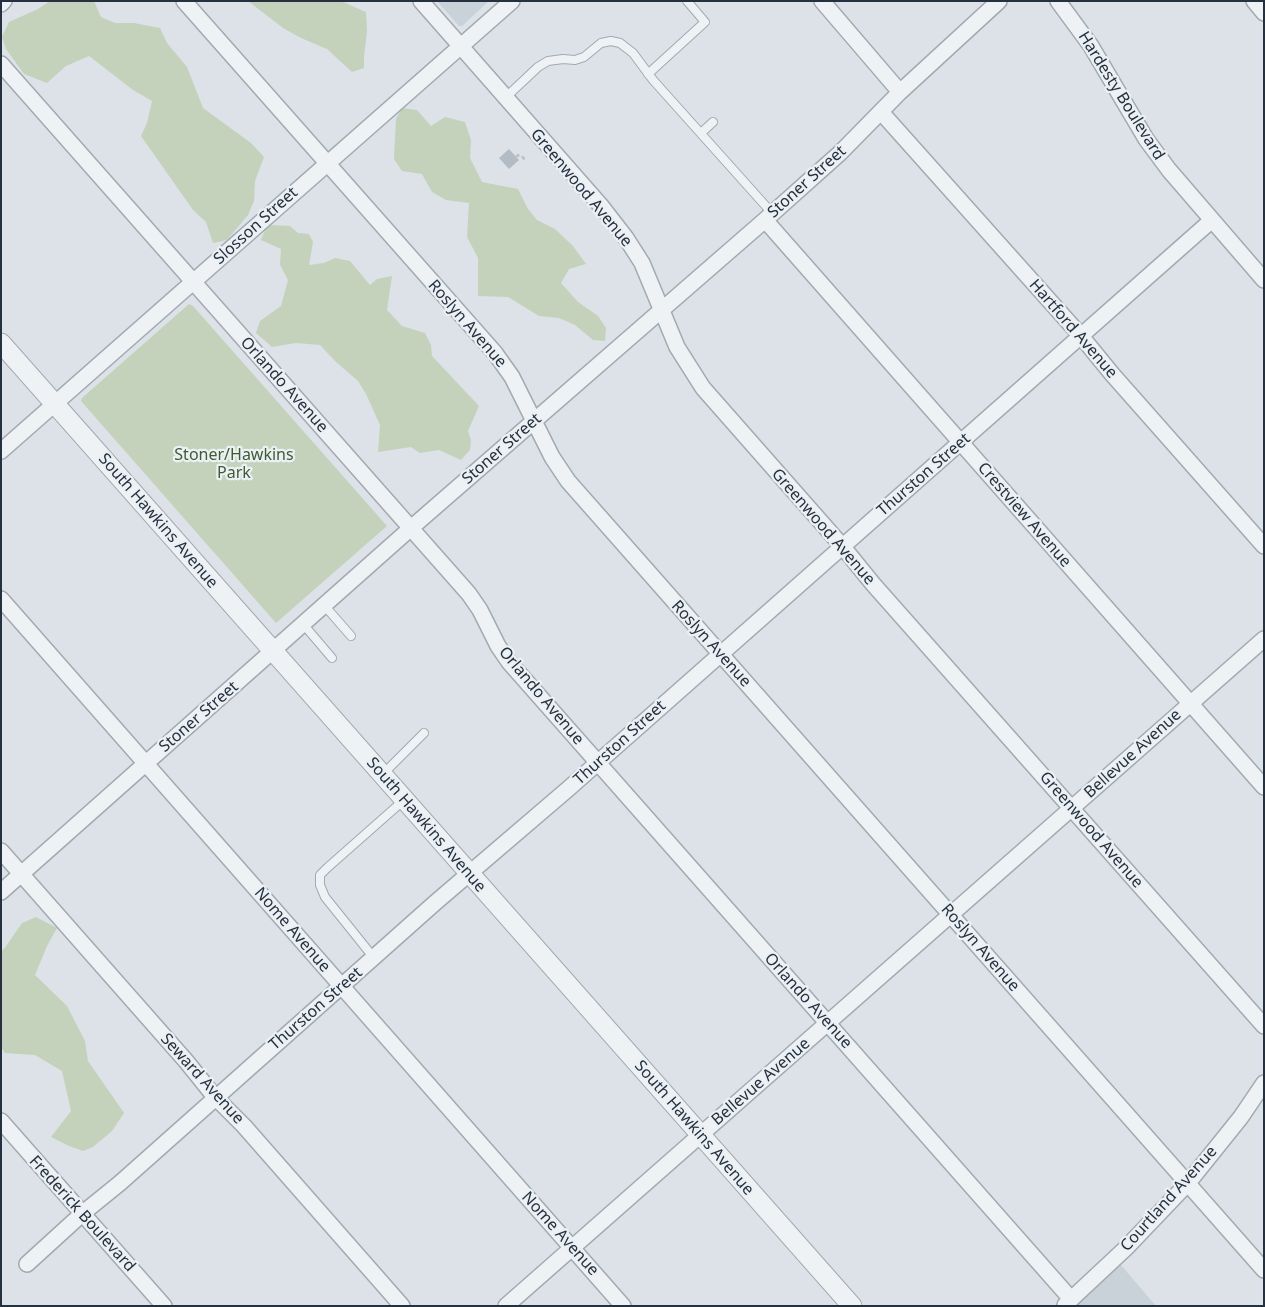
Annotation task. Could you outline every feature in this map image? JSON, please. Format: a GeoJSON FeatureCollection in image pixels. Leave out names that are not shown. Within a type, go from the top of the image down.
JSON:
{"type":"FeatureCollection","features":[{"type":"Feature","properties":{"kind":"street"},"geometry":{"type":"LineString","coordinates":[[1,4],[4,1]]}},
{"type":"Feature","properties":{"kind":"street","name":"Roslyn Avenue"},"geometry":{"type":"LineString","coordinates":[[184,1],[495,354],[512,377],[552,457],[568,481],[952,914],[1264,1270]]}},
{"type":"Feature","properties":{"kind":"street","name":"Greenwood Avenue"},"geometry":{"type":"LineString","coordinates":[[421,1],[602,207],[626,238],[642,263],[677,346],[702,388],[1264,1026]]}},
{"type":"Feature","properties":{"kind":"street","name":"Slosson Street"},"geometry":{"type":"LineString","coordinates":[[1,451],[512,1]]}},
{"type":"Feature","properties":{"kind":"street"},"geometry":{"type":"LineString","coordinates":[[822,1],[900,92]]}},
{"type":"Feature","properties":{"kind":"street","name":"Stoner Street"},"geometry":{"type":"LineString","coordinates":[[1,892],[411,528],[769,217],[998,1]]}},
{"type":"Feature","properties":{"kind":"street","name":"Hardesty Boulevard"},"geometry":{"type":"LineString","coordinates":[[1058,1],[1092,46],[1146,139],[1169,170],[1264,280]]}},
{"type":"Feature","properties":{"kind":"street"},"geometry":{"type":"LineString","coordinates":[[1254,1],[1264,13]]}},
{"type":"Feature","properties":{"kind":"street","name":"Orlando Avenue"},"geometry":{"type":"LineString","coordinates":[[1,64],[469,594],[485,618],[498,646],[509,662],[829,1023],[1067,1302]]}},
{"type":"Feature","properties":{"kind":"street","name":"Hartford Avenue"},"geometry":{"type":"LineString","coordinates":[[881,112],[1081,336],[1112,374],[1264,546]]}},
{"type":"Feature","properties":{"kind":"street","name":"Crestview Avenue"},"geometry":{"type":"LineString","coordinates":[[769,217],[961,443],[1264,786]]}},
{"type":"Feature","properties":{"kind":"street","name":"Thurston Street"},"geometry":{"type":"LineString","coordinates":[[27,1264],[1212,220]]}},
{"type":"Feature","properties":{"kind":"street","name":"South Hawkins Avenue"},"geometry":{"type":"LineString","coordinates":[[1,343],[852,1306]]}},
{"type":"Feature","properties":{"kind":"street","name":"Nome Avenue"},"geometry":{"type":"LineString","coordinates":[[1,599],[623,1306]]}},
{"type":"Feature","properties":{"kind":"street","name":"Bellevue Avenue"},"geometry":{"type":"LineString","coordinates":[[506,1306],[1264,639]]}},
{"type":"Feature","properties":{"kind":"street","name":"Seward Avenue"},"geometry":{"type":"LineString","coordinates":[[1,851],[186,1061],[215,1097],[244,1126],[402,1306]]}},
{"type":"Feature","properties":{"kind":"street","name":"Courtland Avenue"},"geometry":{"type":"LineString","coordinates":[[1067,1302],[1126,1248],[1188,1183],[1264,1083]]}},
{"type":"Feature","properties":{"kind":"street","name":"Frederick Boulevard"},"geometry":{"type":"LineString","coordinates":[[1,1121],[164,1306]]}},
{"type":"Feature","properties":{"kind":"lane"},"geometry":{"type":"LineString","coordinates":[[648,74],[705,22],[687,1]]}},
{"type":"Feature","properties":{"kind":"lane"},"geometry":{"type":"LineString","coordinates":[[505,98],[538,67],[548,61],[575,60],[584,57],[601,43],[610,41],[620,43],[633,54],[648,74],[701,133],[769,217]]}},
{"type":"Feature","properties":{"kind":"lane"},"geometry":{"type":"LineString","coordinates":[[701,133],[713,122]]}},
{"type":"Feature","properties":{"kind":"lane"},"geometry":{"type":"LineString","coordinates":[[324,605],[351,636]]}},
{"type":"Feature","properties":{"kind":"lane"},"geometry":{"type":"LineString","coordinates":[[304,624],[332,658]]}},
{"type":"Feature","properties":{"kind":"lane"},"geometry":{"type":"LineString","coordinates":[[382,775],[424,733]]}},
{"type":"Feature","properties":{"kind":"lane"},"geometry":{"type":"LineString","coordinates":[[374,958],[325,897],[320,885],[320,876],[404,800]]}},
{"type":"Feature","properties":{"kind":"path"},"geometry":{"type":"LineString","coordinates":[[516,157],[520,154],[525,160]]}},
{"type":"Feature","properties":{"kind":"shaded area"},"geometry":{"type":"Polygon","coordinates":[[[437,1],[489,1],[462,26],[459,26],[437,1]]]}},
{"type":"Feature","properties":{"kind":"shaded area"},"geometry":{"type":"Polygon","coordinates":[[[1115,1258],[1156,1306],[1064,1306],[1115,1258]]]}},
{"type":"Feature","properties":{"kind":"green space"},"geometry":{"type":"Polygon","coordinates":[[[50,1],[94,1],[101,17],[115,23],[134,23],[160,28],[167,43],[187,67],[203,108],[251,143],[264,157],[255,181],[254,201],[248,215],[227,240],[213,243],[206,222],[193,210],[141,136],[147,123],[152,101],[133,90],[89,56],[66,66],[47,83],[24,74],[6,49],[2,37],[9,22],[38,9],[50,1]]]}},
{"type":"Feature","properties":{"kind":"green space"},"geometry":{"type":"Polygon","coordinates":[[[248,1],[341,1],[366,12],[367,31],[364,68],[352,72],[327,49],[283,28],[248,1]]]}},
{"type":"Feature","properties":{"kind":"green space"},"geometry":{"type":"Polygon","coordinates":[[[402,108],[417,110],[431,126],[445,117],[465,122],[471,140],[470,158],[482,182],[518,189],[528,209],[537,220],[555,229],[573,246],[586,264],[569,269],[561,283],[578,302],[598,316],[606,328],[605,341],[593,340],[575,325],[559,318],[539,316],[508,297],[478,296],[478,258],[467,237],[469,203],[446,200],[432,192],[422,174],[402,171],[394,159],[396,119],[402,108]]]}},
{"type":"Feature","properties":{"kind":"green space"},"geometry":{"type":"Polygon","coordinates":[[[267,225],[290,226],[298,233],[309,234],[313,242],[309,265],[324,263],[335,258],[350,261],[370,285],[377,279],[392,276],[387,310],[402,326],[425,333],[431,345],[432,356],[479,406],[468,431],[471,440],[470,450],[461,460],[439,450],[420,453],[411,447],[378,452],[380,425],[358,381],[320,345],[296,343],[272,347],[256,333],[260,321],[281,306],[288,280],[280,265],[281,249],[261,240],[267,225]]]}},
{"type":"Feature","properties":{"kind":"green space","name":"Stoner/Hawkins Park"},"geometry":{"type":"Polygon","coordinates":[[[189,304],[193,306],[387,526],[276,623],[81,401],[82,398],[189,304]]]}},
{"type":"Feature","properties":{"kind":"green space"},"geometry":{"type":"Polygon","coordinates":[[[36,917],[57,928],[35,975],[67,1006],[85,1041],[88,1061],[124,1113],[112,1131],[93,1147],[83,1151],[51,1137],[71,1111],[62,1071],[35,1055],[5,1053],[1,1047],[1,951],[22,923],[36,917]]]}},
{"type":"Feature","properties":{"kind":"building"},"geometry":{"type":"Polygon","coordinates":[[[509,149],[519,160],[509,169],[499,158],[509,149]]]}}]}
